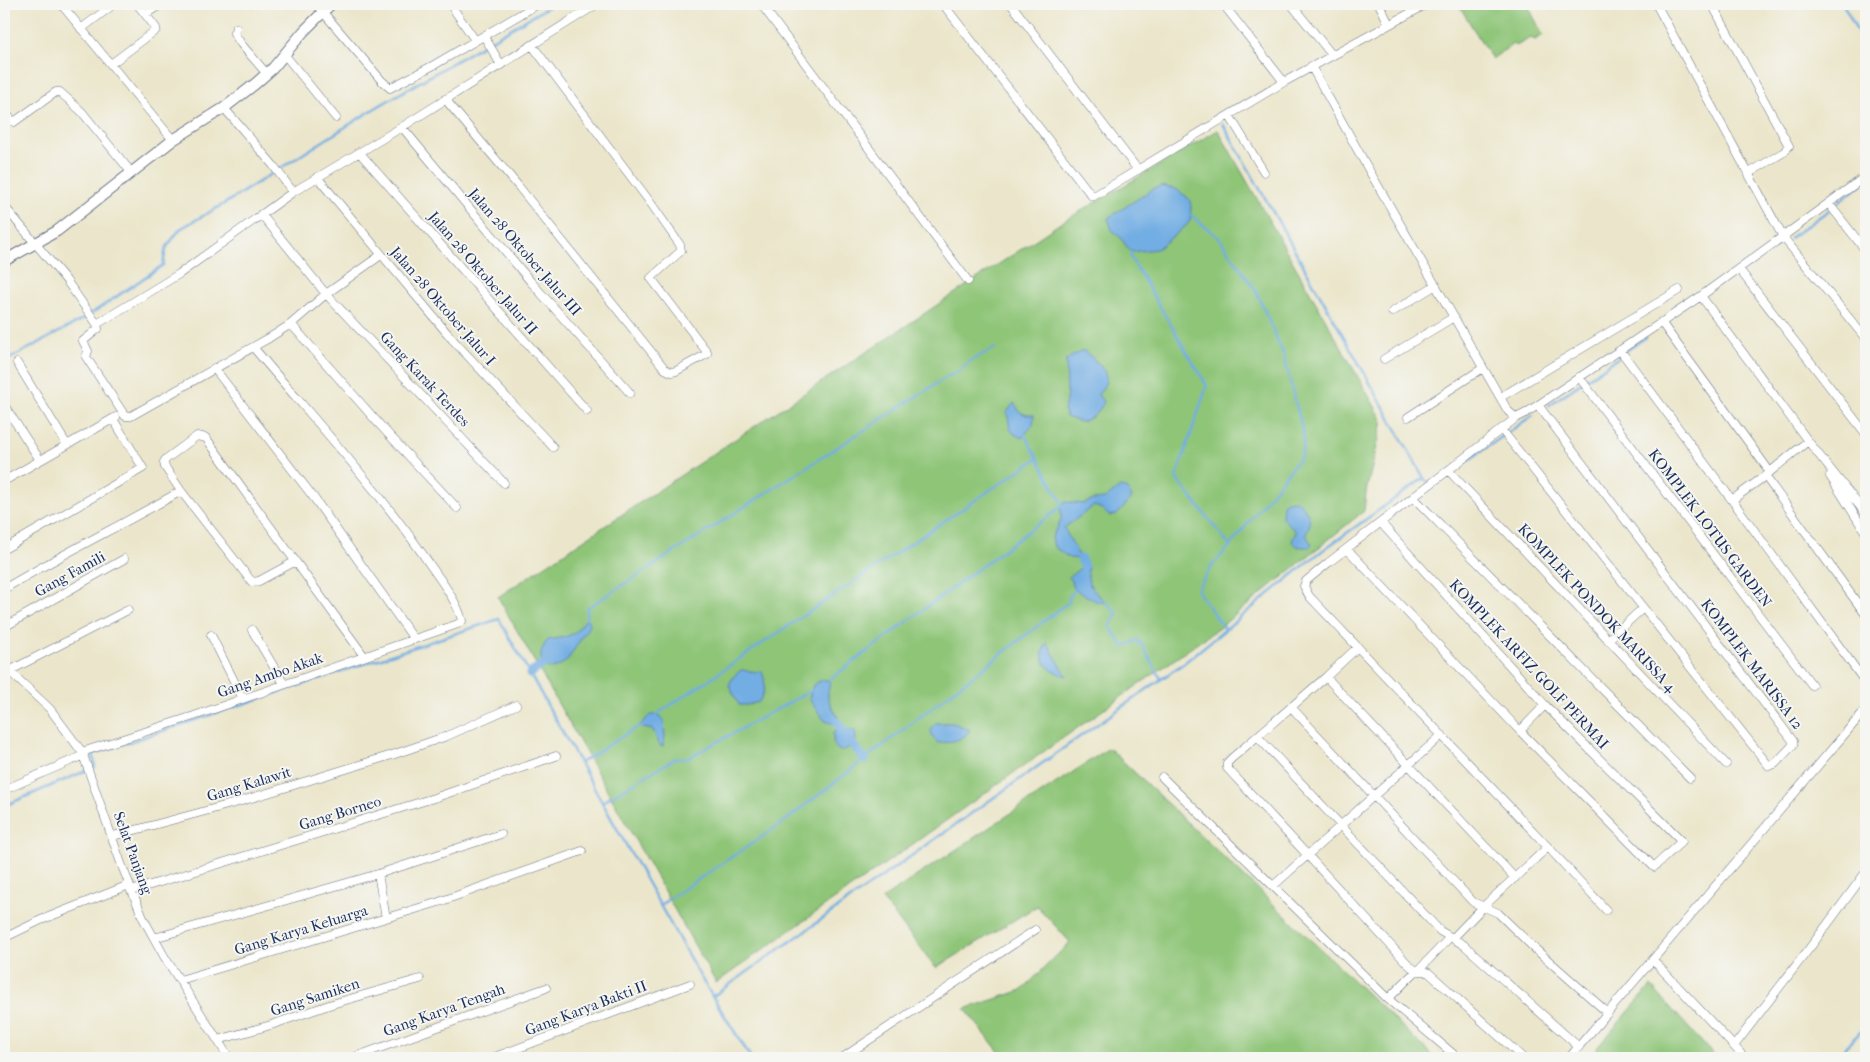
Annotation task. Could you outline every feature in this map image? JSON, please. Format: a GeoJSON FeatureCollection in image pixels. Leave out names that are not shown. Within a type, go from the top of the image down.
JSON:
{"type":"FeatureCollection","features":[{"type":"Feature","properties":{"kind":"street"},"geometry":{"type":"LineString","coordinates":[[61,4],[173,140]]}},
{"type":"Feature","properties":{"kind":"street"},"geometry":{"type":"LineString","coordinates":[[111,64],[156,30],[137,4]]}},
{"type":"Feature","properties":{"kind":"street"},"geometry":{"type":"LineString","coordinates":[[145,14],[162,4]]}},
{"type":"Feature","properties":{"kind":"street"},"geometry":{"type":"LineString","coordinates":[[316,4],[390,88],[475,40],[485,38],[538,4]]}},
{"type":"Feature","properties":{"kind":"street"},"geometry":{"type":"LineString","coordinates":[[4,261],[35,245],[68,224],[173,140],[224,108],[267,74],[304,31],[331,4]]}},
{"type":"Feature","properties":{"kind":"street"},"geometry":{"type":"LineString","coordinates":[[450,4],[475,40]]}},
{"type":"Feature","properties":{"kind":"street"},"geometry":{"type":"LineString","coordinates":[[95,321],[179,274],[293,192],[402,127],[597,4]]}},
{"type":"Feature","properties":{"kind":"street"},"geometry":{"type":"LineString","coordinates":[[761,4],[968,281]]}},
{"type":"Feature","properties":{"kind":"street"},"geometry":{"type":"LineString","coordinates":[[943,4],[1092,196],[1099,194],[1311,66],[1427,4]]}},
{"type":"Feature","properties":{"kind":"street"},"geometry":{"type":"LineString","coordinates":[[1011,4],[1138,170]]}},
{"type":"Feature","properties":{"kind":"street"},"geometry":{"type":"LineString","coordinates":[[1223,4],[1284,82]]}},
{"type":"Feature","properties":{"kind":"street"},"geometry":{"type":"LineString","coordinates":[[1291,4],[1332,55]]}},
{"type":"Feature","properties":{"kind":"street"},"geometry":{"type":"LineString","coordinates":[[1379,4],[1390,24]]}},
{"type":"Feature","properties":{"kind":"street"},"geometry":{"type":"LineString","coordinates":[[1656,4],[1783,237],[1866,339]]}},
{"type":"Feature","properties":{"kind":"street"},"geometry":{"type":"LineString","coordinates":[[1712,4],[1789,146],[1784,152],[1749,173]]}},
{"type":"Feature","properties":{"kind":"street"},"geometry":{"type":"LineString","coordinates":[[81,29],[110,6]]}},
{"type":"Feature","properties":{"kind":"street"},"geometry":{"type":"LineString","coordinates":[[236,28],[234,33],[241,44],[267,74]]}},
{"type":"Feature","properties":{"kind":"street"},"geometry":{"type":"LineString","coordinates":[[485,38],[501,65]]}},
{"type":"Feature","properties":{"kind":"street"},"geometry":{"type":"LineString","coordinates":[[445,99],[665,369],[671,372],[676,371],[707,354],[651,278],[681,251],[680,245],[532,45]]}},
{"type":"Feature","properties":{"kind":"street"},"geometry":{"type":"LineString","coordinates":[[284,54],[336,118]]}},
{"type":"Feature","properties":{"kind":"street"},"geometry":{"type":"LineString","coordinates":[[1311,66],[1508,411],[1516,418]]}},
{"type":"Feature","properties":{"kind":"street"},"geometry":{"type":"LineString","coordinates":[[4,112],[14,122],[56,92],[60,92],[82,112],[131,172]]}},
{"type":"Feature","properties":{"kind":"street"},"geometry":{"type":"LineString","coordinates":[[224,108],[273,165],[293,192]]}},
{"type":"Feature","properties":{"kind":"street"},"geometry":{"type":"LineString","coordinates":[[1228,115],[1264,172]]}},
{"type":"Feature","properties":{"kind":"street","name":"Jalan 28 Oktober Jalur III"},"geometry":{"type":"LineString","coordinates":[[402,127],[531,282],[630,393]]}},
{"type":"Feature","properties":{"kind":"street","name":"Jalan 28 Oktober Jalur II"},"geometry":{"type":"LineString","coordinates":[[359,152],[587,411]]}},
{"type":"Feature","properties":{"kind":"street"},"geometry":{"type":"LineString","coordinates":[[1606,910],[1309,596],[1304,588],[1306,582],[1516,418],[1701,296],[1866,176]]}},
{"type":"Feature","properties":{"kind":"street","name":"Jalan 28 Oktober Jalur I"},"geometry":{"type":"LineString","coordinates":[[317,177],[452,339],[553,447]]}},
{"type":"Feature","properties":{"kind":"street"},"geometry":{"type":"LineString","coordinates":[[1829,204],[1866,251]]}},
{"type":"Feature","properties":{"kind":"street"},"geometry":{"type":"LineString","coordinates":[[4,206],[47,257],[95,321],[98,329],[83,341],[88,351],[86,357],[125,416],[131,416],[290,324],[326,294],[381,255]]}},
{"type":"Feature","properties":{"kind":"street","name":"Gang Karak Terdes"},"geometry":{"type":"LineString","coordinates":[[261,214],[326,294],[504,483]]}},
{"type":"Feature","properties":{"kind":"street"},"geometry":{"type":"LineString","coordinates":[[1739,269],[1866,434]]}},
{"type":"Feature","properties":{"kind":"street"},"geometry":{"type":"LineString","coordinates":[[1392,312],[1436,285]]}},
{"type":"Feature","properties":{"kind":"street"},"geometry":{"type":"LineString","coordinates":[[1501,397],[1680,290]]}},
{"type":"Feature","properties":{"kind":"street"},"geometry":{"type":"LineString","coordinates":[[1701,296],[1808,441],[1866,514]]}},
{"type":"Feature","properties":{"kind":"street"},"geometry":{"type":"LineString","coordinates":[[1384,359],[1454,317]]}},
{"type":"Feature","properties":{"kind":"street"},"geometry":{"type":"LineString","coordinates":[[1661,322],[1866,615]]}},
{"type":"Feature","properties":{"kind":"street"},"geometry":{"type":"LineString","coordinates":[[290,324],[457,508]]}},
{"type":"Feature","properties":{"kind":"street","name":"Gang Ambo Akak"},"geometry":{"type":"LineString","coordinates":[[4,790],[83,753],[458,624],[462,619],[437,574],[404,528],[370,484],[253,347]]}},
{"type":"Feature","properties":{"kind":"street"},"geometry":{"type":"LineString","coordinates":[[1620,350],[1866,684]]}},
{"type":"Feature","properties":{"kind":"street"},"geometry":{"type":"LineString","coordinates":[[17,363],[67,444]]}},
{"type":"Feature","properties":{"kind":"street"},"geometry":{"type":"LineString","coordinates":[[214,368],[304,485],[414,639]]}},
{"type":"Feature","properties":{"kind":"street"},"geometry":{"type":"LineString","coordinates":[[1408,417],[1483,368]]}},
{"type":"Feature","properties":{"kind":"street","name":"KOMPLEK LOTUS GARDEN"},"geometry":{"type":"LineString","coordinates":[[1579,377],[1812,685]]}},
{"type":"Feature","properties":{"kind":"street"},"geometry":{"type":"LineString","coordinates":[[4,405],[40,460]]}},
{"type":"Feature","properties":{"kind":"street","name":"KOMPLEK MARISSA 12"},"geometry":{"type":"LineString","coordinates":[[1502,429],[1769,766],[1775,764],[1793,745],[1793,741],[1538,405]]}},
{"type":"Feature","properties":{"kind":"street"},"geometry":{"type":"LineString","coordinates":[[4,481],[122,413]]}},
{"type":"Feature","properties":{"kind":"street"},"geometry":{"type":"LineString","coordinates":[[4,549],[143,468],[113,419]]}},
{"type":"Feature","properties":{"kind":"street"},"geometry":{"type":"LineString","coordinates":[[294,562],[259,581],[252,582],[181,491],[165,467],[164,462],[166,459],[198,436],[206,438],[294,562],[364,656]]}},
{"type":"Feature","properties":{"kind":"street"},"geometry":{"type":"LineString","coordinates":[[1732,500],[1768,474],[1808,441]]}},
{"type":"Feature","properties":{"kind":"street"},"geometry":{"type":"LineString","coordinates":[[1808,441],[1866,532]]}},
{"type":"Feature","properties":{"kind":"street","name":"KOMPLEK PONDOK MARISSA 4"},"geometry":{"type":"LineString","coordinates":[[1449,471],[1726,764]]}},
{"type":"Feature","properties":{"kind":"street"},"geometry":{"type":"LineString","coordinates":[[4,589],[56,558],[181,491]]}},
{"type":"Feature","properties":{"kind":"street"},"geometry":{"type":"LineString","coordinates":[[1414,498],[1690,778]]}},
{"type":"Feature","properties":{"kind":"street","name":"KOMPLEK ARFIZ GOLF PERMAI"},"geometry":{"type":"LineString","coordinates":[[1381,523],[1544,706],[1682,841],[1654,867],[1520,731]]}},
{"type":"Feature","properties":{"kind":"street"},"geometry":{"type":"LineString","coordinates":[[1347,549],[1520,731],[1544,706]]}},
{"type":"Feature","properties":{"kind":"street","name":"Gang Famili"},"geometry":{"type":"LineString","coordinates":[[4,628],[124,559]]}},
{"type":"Feature","properties":{"kind":"street"},"geometry":{"type":"LineString","coordinates":[[1608,640],[1643,608]]}},
{"type":"Feature","properties":{"kind":"street"},"geometry":{"type":"LineString","coordinates":[[6,669],[128,610]]}},
{"type":"Feature","properties":{"kind":"street"},"geometry":{"type":"LineString","coordinates":[[252,630],[284,684]]}},
{"type":"Feature","properties":{"kind":"street"},"geometry":{"type":"LineString","coordinates":[[211,635],[243,698]]}},
{"type":"Feature","properties":{"kind":"street"},"geometry":{"type":"LineString","coordinates":[[1358,647],[1326,677],[1256,736],[1227,763],[1227,768],[1417,971],[1429,973],[1523,1058]]}},
{"type":"Feature","properties":{"kind":"street","name":"Selat Panjang"},"geometry":{"type":"LineString","coordinates":[[6,669],[50,709],[83,753],[130,888],[154,938],[230,1058]]}},
{"type":"Feature","properties":{"kind":"street"},"geometry":{"type":"LineString","coordinates":[[1326,677],[1515,878]]}},
{"type":"Feature","properties":{"kind":"street","name":"Gang Kalawit"},"geometry":{"type":"LineString","coordinates":[[113,836],[235,803],[392,755],[447,736],[516,705]]}},
{"type":"Feature","properties":{"kind":"street"},"geometry":{"type":"LineString","coordinates":[[1291,707],[1473,902],[1498,913],[1533,947],[1608,1013]]}},
{"type":"Feature","properties":{"kind":"street"},"geometry":{"type":"LineString","coordinates":[[1569,1058],[1866,709]]}},
{"type":"Feature","properties":{"kind":"street"},"geometry":{"type":"LineString","coordinates":[[1273,886],[1442,735]]}},
{"type":"Feature","properties":{"kind":"street"},"geometry":{"type":"LineString","coordinates":[[1256,736],[1440,932],[1464,945],[1578,1047]]}},
{"type":"Feature","properties":{"kind":"street","name":"Gang Borneo"},"geometry":{"type":"LineString","coordinates":[[4,938],[41,920],[130,888],[429,800],[556,756]]}},
{"type":"Feature","properties":{"kind":"street"},"geometry":{"type":"LineString","coordinates":[[1162,777],[1388,999],[1458,1058]]}},
{"type":"Feature","properties":{"kind":"street"},"geometry":{"type":"LineString","coordinates":[[154,938],[378,874],[501,834]]}},
{"type":"Feature","properties":{"kind":"street"},"geometry":{"type":"LineString","coordinates":[[1388,999],[1548,847]]}},
{"type":"Feature","properties":{"kind":"street"},"geometry":{"type":"LineString","coordinates":[[386,918],[433,904],[582,852]]}},
{"type":"Feature","properties":{"kind":"street"},"geometry":{"type":"LineString","coordinates":[[1734,1046],[1866,872]]}},
{"type":"Feature","properties":{"kind":"street","name":"Gang Karya Keluarga"},"geometry":{"type":"LineString","coordinates":[[180,980],[386,918],[378,874]]}},
{"type":"Feature","properties":{"kind":"street"},"geometry":{"type":"LineString","coordinates":[[842,1058],[1036,930]]}},
{"type":"Feature","properties":{"kind":"street"},"geometry":{"type":"LineString","coordinates":[[1653,960],[1745,1058]]}},
{"type":"Feature","properties":{"kind":"street","name":"Gang Samiken"},"geometry":{"type":"LineString","coordinates":[[218,1040],[271,1025],[332,1004],[420,979]]}},
{"type":"Feature","properties":{"kind":"street","name":"Gang Karya Bakti II"},"geometry":{"type":"LineString","coordinates":[[492,1058],[690,984]]}},
{"type":"Feature","properties":{"kind":"street","name":"Gang Karya Tengah"},"geometry":{"type":"LineString","coordinates":[[352,1058],[546,988]]}},
{"type":"Feature","properties":{"kind":"green space"},"geometry":{"type":"Polygon","coordinates":[[[1458,4],[1527,4],[1543,35],[1535,40],[1531,38],[1516,46],[1513,44],[1492,59],[1458,4]]]}},
{"type":"Feature","properties":{"kind":"green space"},"geometry":{"type":"Polygon","coordinates":[[[1218,130],[1383,421],[1366,492],[1364,511],[1219,628],[716,983],[498,597],[1059,224],[1218,130]]]}},
{"type":"Feature","properties":{"kind":"green space"},"geometry":{"type":"Polygon","coordinates":[[[1109,748],[1435,1058],[1004,1058],[965,1009],[1022,990],[1070,942],[1037,906],[936,968],[882,899],[1109,748]]]}},
{"type":"Feature","properties":{"kind":"green space"},"geometry":{"type":"Polygon","coordinates":[[[1651,986],[1716,1058],[1588,1058],[1651,986]]]}},
{"type":"Feature","properties":{"kind":"water"},"geometry":{"type":"Polygon","coordinates":[[[1161,186],[1176,189],[1187,197],[1191,207],[1190,221],[1157,249],[1131,252],[1112,230],[1108,218],[1153,189],[1161,186]]]}},
{"type":"Feature","properties":{"kind":"water"},"geometry":{"type":"Polygon","coordinates":[[[1083,350],[1100,366],[1105,373],[1106,382],[1098,395],[1104,402],[1102,406],[1091,418],[1080,422],[1066,417],[1064,411],[1067,394],[1066,360],[1083,350]]]}},
{"type":"Feature","properties":{"kind":"water"},"geometry":{"type":"Polygon","coordinates":[[[1014,403],[1020,412],[1034,415],[1033,425],[1022,438],[1014,434],[1010,429],[1007,412],[1014,403]]]}},
{"type":"Feature","properties":{"kind":"water"},"geometry":{"type":"Polygon","coordinates":[[[1120,487],[1128,489],[1132,498],[1117,515],[1109,516],[1102,509],[1094,506],[1064,528],[1081,559],[1069,558],[1054,547],[1052,537],[1061,520],[1061,507],[1065,502],[1083,504],[1105,499],[1120,487]]]}},
{"type":"Feature","properties":{"kind":"water"},"geometry":{"type":"Polygon","coordinates":[[[1296,500],[1302,505],[1308,515],[1310,523],[1306,535],[1312,545],[1309,547],[1295,545],[1292,541],[1296,532],[1282,517],[1283,504],[1287,501],[1296,500]]]}},
{"type":"Feature","properties":{"kind":"water"},"geometry":{"type":"Polygon","coordinates":[[[1083,566],[1088,566],[1089,582],[1093,590],[1105,601],[1104,603],[1075,590],[1069,577],[1083,566]]]}},
{"type":"Feature","properties":{"kind":"water"},"geometry":{"type":"Polygon","coordinates":[[[586,619],[589,621],[589,626],[567,661],[550,669],[546,666],[541,659],[541,652],[548,640],[566,637],[574,633],[586,619]]]}},
{"type":"Feature","properties":{"kind":"water"},"geometry":{"type":"Polygon","coordinates":[[[1047,643],[1067,676],[1055,672],[1046,665],[1043,655],[1047,643]]]}},
{"type":"Feature","properties":{"kind":"water"},"geometry":{"type":"Polygon","coordinates":[[[741,670],[758,672],[761,670],[764,686],[759,702],[739,705],[729,685],[733,677],[741,670]]]}},
{"type":"Feature","properties":{"kind":"water"},"geometry":{"type":"Polygon","coordinates":[[[822,680],[829,680],[829,699],[838,717],[834,724],[825,721],[809,699],[813,685],[822,680]]]}},
{"type":"Feature","properties":{"kind":"water"},"geometry":{"type":"Polygon","coordinates":[[[650,715],[656,715],[664,720],[665,737],[663,746],[660,746],[653,730],[639,726],[650,715]]]}},
{"type":"Feature","properties":{"kind":"water"},"geometry":{"type":"Polygon","coordinates":[[[936,723],[953,723],[970,730],[960,739],[938,743],[931,733],[936,723]]]}},
{"type":"Feature","properties":{"kind":"water"},"geometry":{"type":"Polygon","coordinates":[[[838,729],[854,730],[856,735],[853,744],[840,751],[835,746],[833,739],[833,733],[838,729]]]}},
{"type":"Feature","properties":{"kind":"waterway"},"geometry":{"type":"LineString","coordinates":[[4,362],[85,318],[163,265],[166,248],[180,229],[224,204],[377,107],[553,4]]}},
{"type":"Feature","properties":{"kind":"waterway"},"geometry":{"type":"LineString","coordinates":[[1843,4],[1866,47]]}},
{"type":"Feature","properties":{"kind":"waterway"},"geometry":{"type":"LineString","coordinates":[[1223,124],[1428,483]]}},
{"type":"Feature","properties":{"kind":"waterway"},"geometry":{"type":"LineString","coordinates":[[1837,203],[1866,181]]}},
{"type":"Feature","properties":{"kind":"waterway"},"geometry":{"type":"LineString","coordinates":[[1790,238],[1829,210]]}},
{"type":"Feature","properties":{"kind":"waterway"},"geometry":{"type":"LineString","coordinates":[[1191,215],[1220,239],[1256,291],[1283,353],[1303,432],[1301,456],[1230,546],[1211,567],[1197,590],[1224,628]]}},
{"type":"Feature","properties":{"kind":"waterway"},"geometry":{"type":"LineString","coordinates":[[1755,261],[1781,243]]}},
{"type":"Feature","properties":{"kind":"waterway"},"geometry":{"type":"LineString","coordinates":[[1131,252],[1131,258],[1207,386],[1176,478],[1230,546]]}},
{"type":"Feature","properties":{"kind":"waterway"},"geometry":{"type":"LineString","coordinates":[[1626,351],[1646,337]]}},
{"type":"Feature","properties":{"kind":"waterway"},"geometry":{"type":"LineString","coordinates":[[586,619],[587,608],[950,375],[958,372],[970,361],[995,348]]}},
{"type":"Feature","properties":{"kind":"waterway"},"geometry":{"type":"LineString","coordinates":[[1549,405],[1619,357]]}},
{"type":"Feature","properties":{"kind":"waterway"},"geometry":{"type":"LineString","coordinates":[[1442,479],[1533,415]]}},
{"type":"Feature","properties":{"kind":"waterway"},"geometry":{"type":"LineString","coordinates":[[1025,435],[1063,505]]}},
{"type":"Feature","properties":{"kind":"waterway"},"geometry":{"type":"LineString","coordinates":[[656,715],[1038,458]]}},
{"type":"Feature","properties":{"kind":"waterway"},"geometry":{"type":"LineString","coordinates":[[712,997],[1184,663],[1323,550],[1424,478]]}},
{"type":"Feature","properties":{"kind":"waterway"},"geometry":{"type":"LineString","coordinates":[[829,680],[1061,507]]}},
{"type":"Feature","properties":{"kind":"waterway"},"geometry":{"type":"LineString","coordinates":[[1081,559],[1084,566]]}},
{"type":"Feature","properties":{"kind":"waterway"},"geometry":{"type":"LineString","coordinates":[[660,905],[781,824],[1070,601],[1069,597],[1075,590]]}},
{"type":"Feature","properties":{"kind":"waterway"},"geometry":{"type":"LineString","coordinates":[[1105,601],[1117,613],[1110,627],[1124,647],[1137,640],[1142,645],[1161,679]]}},
{"type":"Feature","properties":{"kind":"waterway"},"geometry":{"type":"LineString","coordinates":[[4,806],[95,767],[93,754],[499,619],[701,978],[751,1058]]}},
{"type":"Feature","properties":{"kind":"waterway"},"geometry":{"type":"LineString","coordinates":[[530,674],[543,664]]}},
{"type":"Feature","properties":{"kind":"waterway"},"geometry":{"type":"LineString","coordinates":[[602,802],[674,759],[688,758],[812,690]]}},
{"type":"Feature","properties":{"kind":"waterway"},"geometry":{"type":"LineString","coordinates":[[836,721],[843,730]]}},
{"type":"Feature","properties":{"kind":"waterway"},"geometry":{"type":"LineString","coordinates":[[580,763],[639,726]]}},
{"type":"Feature","properties":{"kind":"waterway"},"geometry":{"type":"LineString","coordinates":[[853,745],[865,760]]}},
{"type":"Feature","properties":{"kind":"waterway"},"geometry":{"type":"LineString","coordinates":[[1838,1058],[1846,1046],[1866,1027]]}}]}
